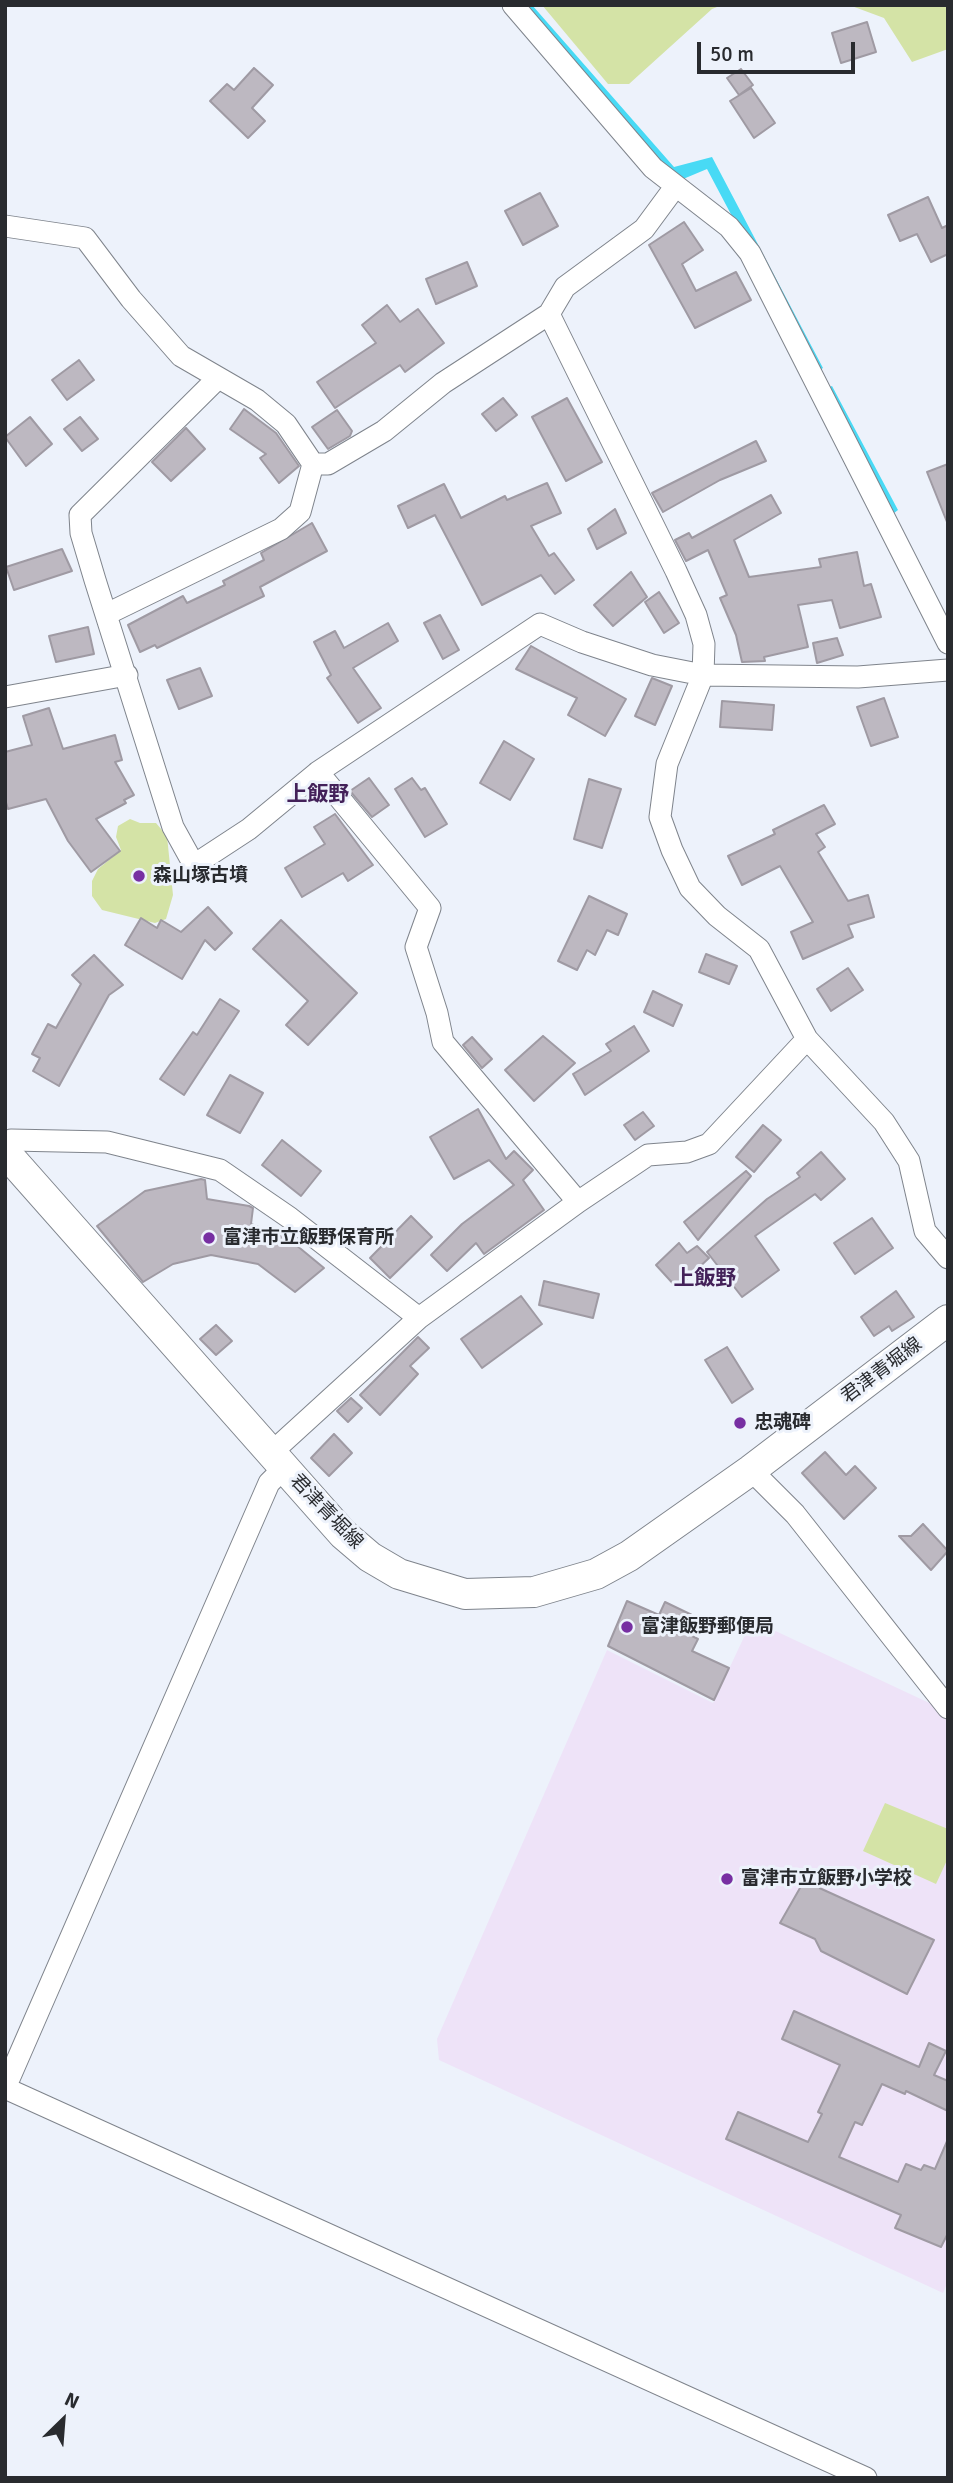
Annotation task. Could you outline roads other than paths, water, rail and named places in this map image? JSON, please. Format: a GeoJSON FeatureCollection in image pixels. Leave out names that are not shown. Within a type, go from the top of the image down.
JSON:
{"type":"FeatureCollection","features":[{"type":"Feature","properties":{"kind":"main road","name":"君津青堀線"},"geometry":{"type":"LineString","coordinates":[[5,1152],[343,1534],[370,1557],[399,1574],[431,1586],[465,1594],[534,1592],[596,1574],[629,1556],[751,1470],[948,1320]]}},
{"type":"Feature","properties":{"kind":"street"},"geometry":{"type":"LineString","coordinates":[[513,5],[653,168],[729,227],[750,253],[948,643]]}},
{"type":"Feature","properties":{"kind":"street"},"geometry":{"type":"LineString","coordinates":[[313,464],[328,464],[383,431],[443,383],[548,314],[565,287],[644,229],[675,187]]}},
{"type":"Feature","properties":{"kind":"street"},"geometry":{"type":"LineString","coordinates":[[5,226],[85,238],[131,299],[181,356],[257,400],[286,424],[313,464],[300,512],[281,528],[107,614]]}},
{"type":"Feature","properties":{"kind":"street"},"geometry":{"type":"LineString","coordinates":[[548,314],[625,462],[696,615],[704,644],[703,675],[667,764],[660,817],[690,888],[717,916],[746,936],[759,949],[807,1039],[884,1122],[909,1161],[925,1231],[948,1258]]}},
{"type":"Feature","properties":{"kind":"street"},"geometry":{"type":"LineString","coordinates":[[217,379],[80,515],[81,533],[173,827],[194,865],[249,829],[318,772],[540,624],[582,642],[652,665],[703,675],[858,677],[948,670]]}},
{"type":"Feature","properties":{"kind":"street"},"geometry":{"type":"LineString","coordinates":[[5,697],[127,674]]}},
{"type":"Feature","properties":{"kind":"street"},"geometry":{"type":"LineString","coordinates":[[318,772],[430,908],[416,947],[437,1013],[443,1042],[578,1202]]}},
{"type":"Feature","properties":{"kind":"street"},"geometry":{"type":"LineString","coordinates":[[807,1039],[709,1144],[687,1152],[648,1155],[578,1202],[419,1318],[278,1460],[5,2088],[866,2478]]}},
{"type":"Feature","properties":{"kind":"street"},"geometry":{"type":"LineString","coordinates":[[5,1143],[11,1139],[107,1142],[219,1170],[290,1218],[419,1318]]}},
{"type":"Feature","properties":{"kind":"street"},"geometry":{"type":"LineString","coordinates":[[751,1470],[795,1514],[948,1708]]}},
{"type":"Feature","properties":{"kind":"water"},"geometry":{"type":"Polygon","coordinates":[[[519,5],[532,5],[674,167],[712,157],[823,368],[815,373],[707,169],[676,182],[519,5]]]}},
{"type":"Feature","properties":{"kind":"water"},"geometry":{"type":"Polygon","coordinates":[[[832,386],[898,510],[889,517],[824,389],[832,386]]]}},
{"type":"Feature","properties":{"kind":"place","name":"森山塚古墳"},"geometry":{"type":"Point","coordinates":[139,876]}},
{"type":"Feature","properties":{"kind":"place","name":"富津市立飯野保育所"},"geometry":{"type":"Point","coordinates":[209,1238]}},
{"type":"Feature","properties":{"kind":"place","name":"忠魂碑"},"geometry":{"type":"Point","coordinates":[740,1423]}},
{"type":"Feature","properties":{"kind":"place","name":"富津飯野郵便局"},"geometry":{"type":"Point","coordinates":[627,1627]}},
{"type":"Feature","properties":{"kind":"place","name":"富津市立飯野小学校"},"geometry":{"type":"Point","coordinates":[727,1879]}},
{"type":"Feature","properties":{"kind":"district","name":"上飯野"},"geometry":{"type":"Point","coordinates":[318,795]}},
{"type":"Feature","properties":{"kind":"district","name":"上飯野"},"geometry":{"type":"Point","coordinates":[705,1279]}}]}
